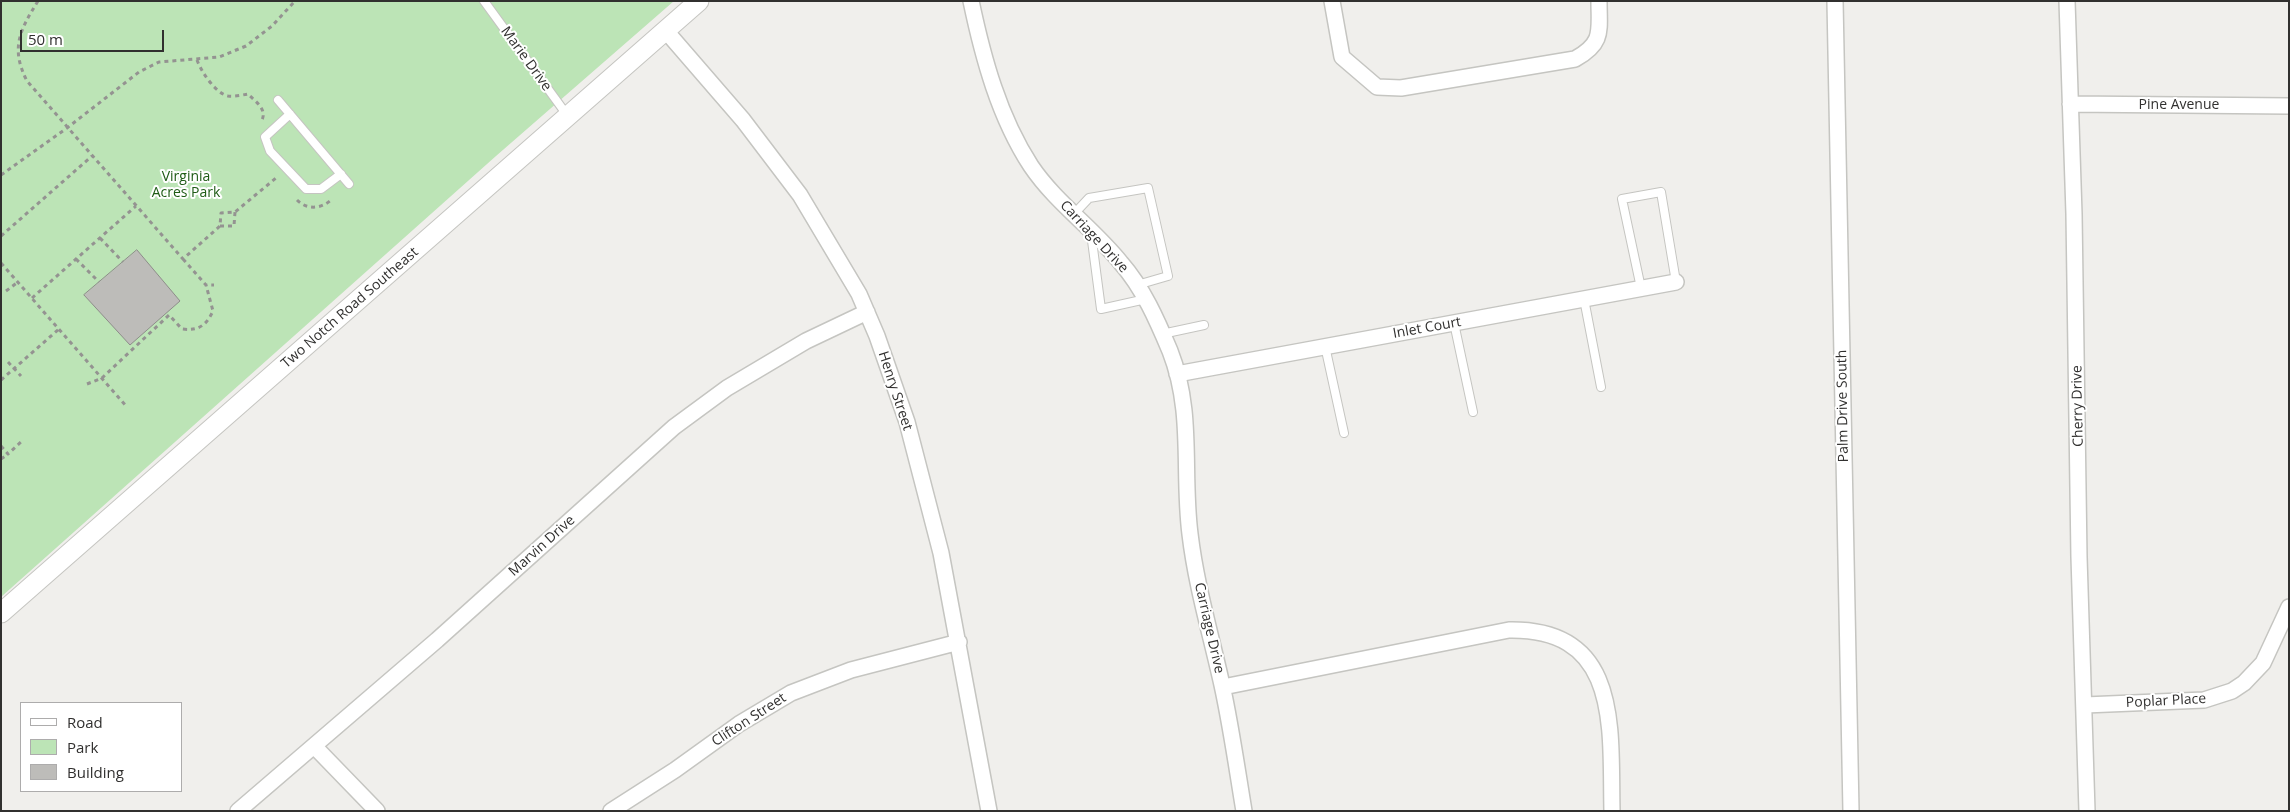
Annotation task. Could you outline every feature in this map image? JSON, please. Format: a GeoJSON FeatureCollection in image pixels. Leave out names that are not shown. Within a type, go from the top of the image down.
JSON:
{"type":"FeatureCollection","features":[{"type":"Feature","properties":{"kind":"street","name":"Two Notch Road Southeast"},"geometry":{"type":"LineString","coordinates":[[1,613],[699,1]]}},
{"type":"Feature","properties":{"kind":"street","name":"Carriage Drive"},"geometry":{"type":"LineString","coordinates":[[971,1],[997,96],[1006,121],[1032,167],[1073,215],[1121,262],[1137,284],[1162,334],[1177,374],[1187,428],[1190,534],[1197,580],[1223,687],[1244,811]]}},
{"type":"Feature","properties":{"kind":"street"},"geometry":{"type":"LineString","coordinates":[[1332,1],[1342,57],[1377,87],[1401,88],[1576,59],[1591,50],[1599,36],[1599,1]]}},
{"type":"Feature","properties":{"kind":"street","name":"Palm Drive South"},"geometry":{"type":"LineString","coordinates":[[1835,1],[1851,811]]}},
{"type":"Feature","properties":{"kind":"street","name":"Cherry Drive"},"geometry":{"type":"LineString","coordinates":[[2067,1],[2078,399],[2079,557],[2087,811]]}},
{"type":"Feature","properties":{"kind":"street","name":"Henry Street"},"geometry":{"type":"LineString","coordinates":[[666,31],[743,120],[800,195],[835,251],[867,312],[893,378],[907,422],[941,553],[989,811]]}},
{"type":"Feature","properties":{"kind":"street","name":"Pine Avenue"},"geometry":{"type":"LineString","coordinates":[[2070,104],[2289,106]]}},
{"type":"Feature","properties":{"kind":"street","name":"Inlet Court"},"geometry":{"type":"LineString","coordinates":[[1177,374],[1676,282]]}},
{"type":"Feature","properties":{"kind":"street","name":"Marvin Drive"},"geometry":{"type":"LineString","coordinates":[[238,811],[438,640],[674,427],[735,384],[806,341],[867,312]]}},
{"type":"Feature","properties":{"kind":"street","name":"Poplar Place"},"geometry":{"type":"LineString","coordinates":[[2085,705],[2204,700],[2232,691],[2244,683],[2263,662],[2289,607]]}},
{"type":"Feature","properties":{"kind":"street","name":"Carriage Drive"},"geometry":{"type":"LineString","coordinates":[[1223,687],[1509,630],[1541,632],[1555,636],[1579,652],[1597,675],[1604,688],[1607,703],[1610,749],[1612,811]]}},
{"type":"Feature","properties":{"kind":"street","name":"Clifton Street"},"geometry":{"type":"LineString","coordinates":[[611,811],[675,770],[739,724],[791,693],[851,670],[959,642]]}},
{"type":"Feature","properties":{"kind":"street"},"geometry":{"type":"LineString","coordinates":[[314,746],[377,811]]}},
{"type":"Feature","properties":{"kind":"lane","name":"Marie Drive"},"geometry":{"type":"LineString","coordinates":[[484,1],[568,116]]}},
{"type":"Feature","properties":{"kind":"lane"},"geometry":{"type":"LineString","coordinates":[[278,100],[350,184]]}},
{"type":"Feature","properties":{"kind":"lane"},"geometry":{"type":"LineString","coordinates":[[290,114],[265,137],[270,150],[306,189],[321,189],[341,174]]}},
{"type":"Feature","properties":{"kind":"lane"},"geometry":{"type":"LineString","coordinates":[[1073,215],[1090,198],[1148,188],[1168,276],[1137,284]]}},
{"type":"Feature","properties":{"kind":"lane"},"geometry":{"type":"LineString","coordinates":[[1641,288],[1622,199],[1660,192],[1676,282]]}},
{"type":"Feature","properties":{"kind":"lane"},"geometry":{"type":"LineString","coordinates":[[1091,233],[1101,310],[1146,300]]}},
{"type":"Feature","properties":{"kind":"lane"},"geometry":{"type":"LineString","coordinates":[[1584,299],[1600,387]]}},
{"type":"Feature","properties":{"kind":"lane"},"geometry":{"type":"LineString","coordinates":[[1454,322],[1473,412]]}},
{"type":"Feature","properties":{"kind":"lane"},"geometry":{"type":"LineString","coordinates":[[1162,334],[1204,325]]}},
{"type":"Feature","properties":{"kind":"lane"},"geometry":{"type":"LineString","coordinates":[[1325,346],[1344,433]]}},
{"type":"Feature","properties":{"kind":"path"},"geometry":{"type":"LineString","coordinates":[[38,1],[20,35],[17,46],[18,58],[27,81],[206,285],[213,311],[209,321],[200,328],[182,329],[169,315],[164,317],[102,378],[87,384]]}},
{"type":"Feature","properties":{"kind":"path"},"geometry":{"type":"LineString","coordinates":[[1,175],[67,128],[139,72],[159,62],[219,57],[246,46],[272,26],[295,1]]}},
{"type":"Feature","properties":{"kind":"path"},"geometry":{"type":"LineString","coordinates":[[1,236],[92,156]]}},
{"type":"Feature","properties":{"kind":"path"},"geometry":{"type":"LineString","coordinates":[[220,226],[221,213],[235,212],[276,178]]}},
{"type":"Feature","properties":{"kind":"path"},"geometry":{"type":"LineString","coordinates":[[32,298],[136,206]]}},
{"type":"Feature","properties":{"kind":"path"},"geometry":{"type":"LineString","coordinates":[[183,259],[220,226],[234,226],[235,212]]}},
{"type":"Feature","properties":{"kind":"path"},"geometry":{"type":"LineString","coordinates":[[100,238],[123,262]]}},
{"type":"Feature","properties":{"kind":"path"},"geometry":{"type":"LineString","coordinates":[[76,259],[99,282]]}},
{"type":"Feature","properties":{"kind":"path"},"geometry":{"type":"LineString","coordinates":[[1,263],[127,407]]}},
{"type":"Feature","properties":{"kind":"path"},"geometry":{"type":"LineString","coordinates":[[6,291],[18,282]]}},
{"type":"Feature","properties":{"kind":"path"},"geometry":{"type":"LineString","coordinates":[[206,285],[214,285]]}},
{"type":"Feature","properties":{"kind":"path"},"geometry":{"type":"LineString","coordinates":[[1,380],[59,329]]}},
{"type":"Feature","properties":{"kind":"path"},"geometry":{"type":"LineString","coordinates":[[8,362],[21,376]]}},
{"type":"Feature","properties":{"kind":"path"},"geometry":{"type":"LineString","coordinates":[[1,459],[21,442]]}},
{"type":"Feature","properties":{"kind":"path"},"geometry":{"type":"LineString","coordinates":[[1,446],[8,454]]}},
{"type":"Feature","properties":{"kind":"green space","name":"Virginia Acres Park"},"geometry":{"type":"Polygon","coordinates":[[[1,1],[674,1],[496,156],[1,597],[1,1]]]}},
{"type":"Feature","properties":{"kind":"building"},"geometry":{"type":"Polygon","coordinates":[[[137,250],[180,301],[130,345],[84,295],[137,250]]]}}]}
